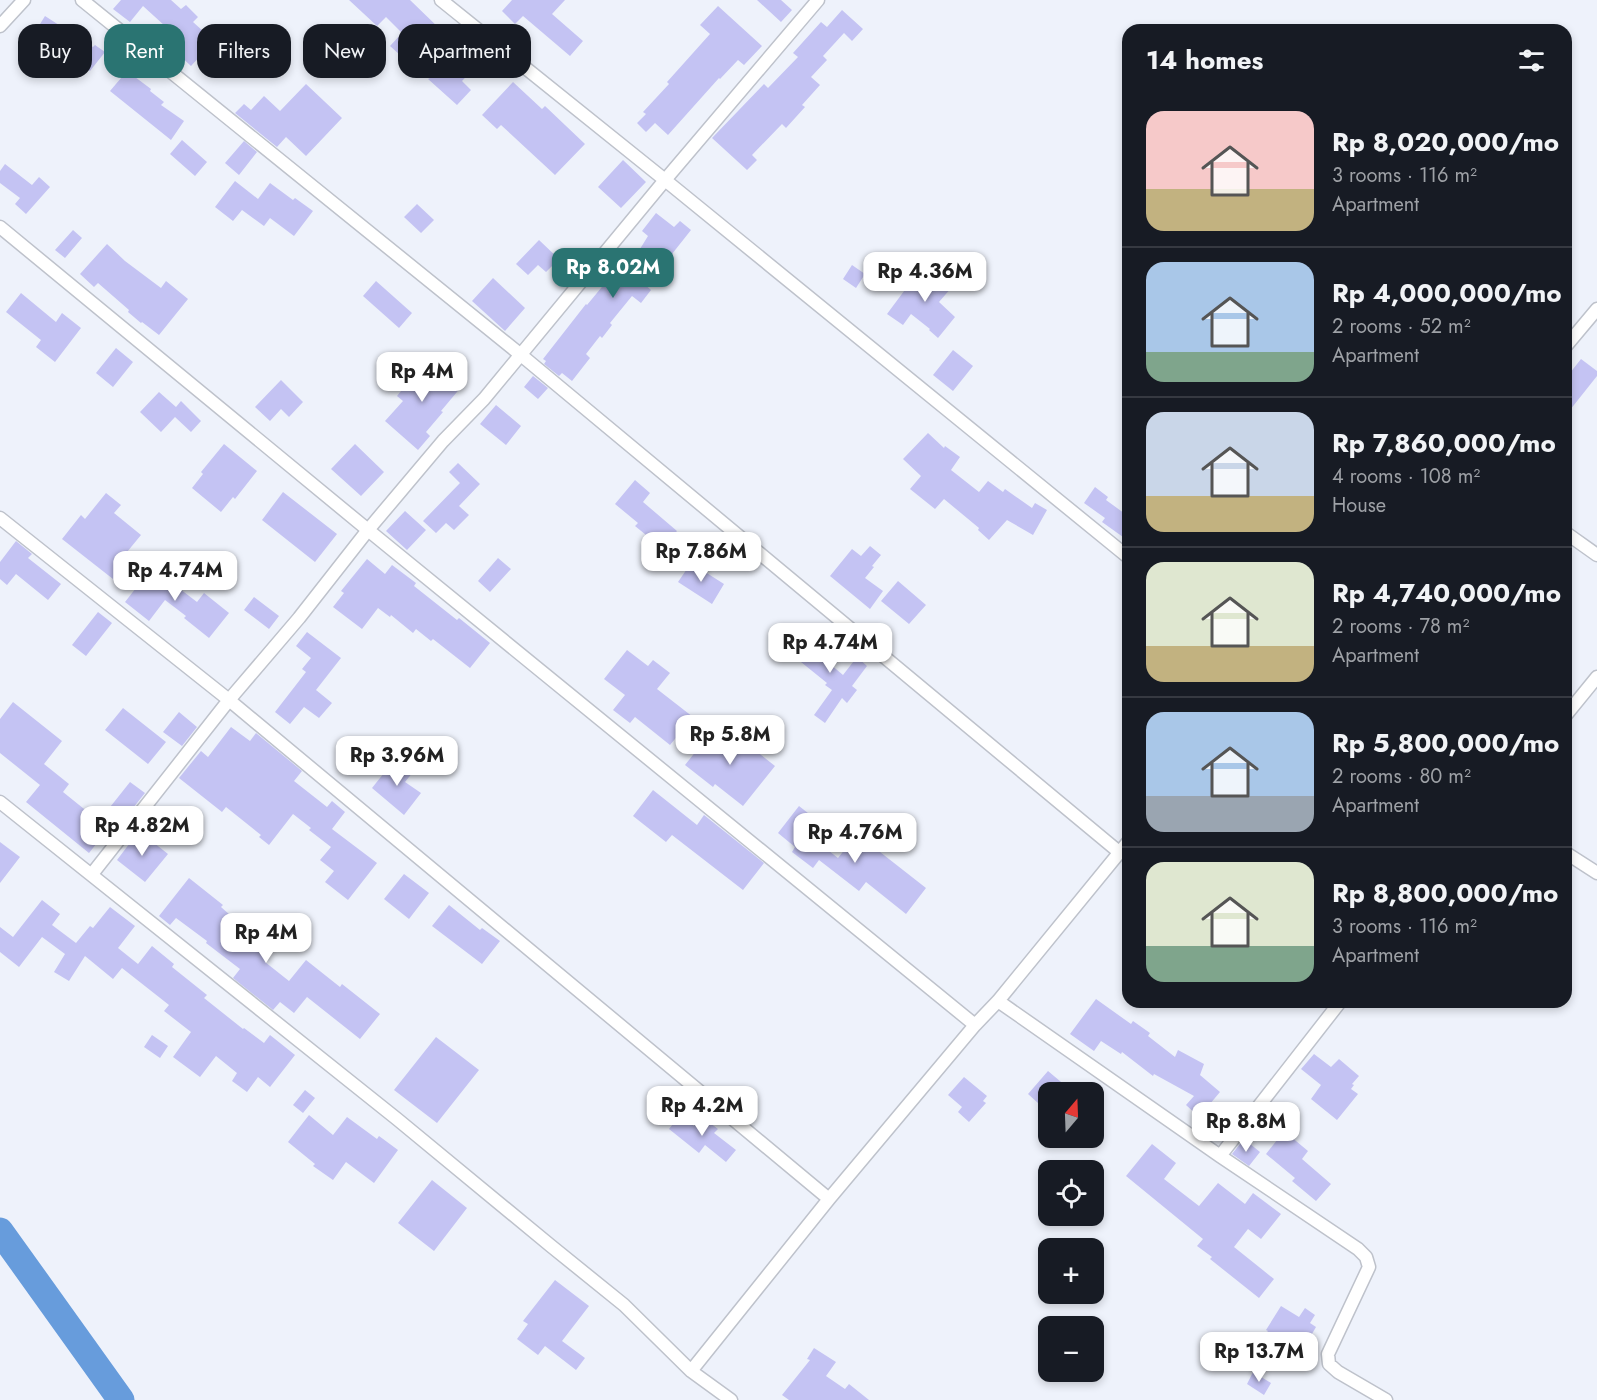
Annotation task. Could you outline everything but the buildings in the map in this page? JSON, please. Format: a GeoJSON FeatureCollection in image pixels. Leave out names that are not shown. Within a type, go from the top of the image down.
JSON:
{"type":"FeatureCollection","features":[{"type":"Feature","properties":{"kind":"street"},"geometry":{"type":"LineString","coordinates":[[0,26],[24,0]]}},
{"type":"Feature","properties":{"kind":"street"},"geometry":{"type":"LineString","coordinates":[[82,0],[521,355],[1119,852]]}},
{"type":"Feature","properties":{"kind":"street"},"geometry":{"type":"LineString","coordinates":[[441,0],[1122,552]]}},
{"type":"Feature","properties":{"kind":"street"},"geometry":{"type":"LineString","coordinates":[[92,874],[229,700],[299,618],[368,530],[443,441],[484,399],[818,0]]}},
{"type":"Feature","properties":{"kind":"street"},"geometry":{"type":"LineString","coordinates":[[0,227],[975,1025]]}},
{"type":"Feature","properties":{"kind":"street"},"geometry":{"type":"LineString","coordinates":[[1572,339],[1597,309]]}},
{"type":"Feature","properties":{"kind":"street"},"geometry":{"type":"LineString","coordinates":[[0,518],[229,700],[829,1199]]}},
{"type":"Feature","properties":{"kind":"street"},"geometry":{"type":"LineString","coordinates":[[1572,536],[1597,555]]}},
{"type":"Feature","properties":{"kind":"street"},"geometry":{"type":"LineString","coordinates":[[1572,708],[1597,677]]}},
{"type":"Feature","properties":{"kind":"street"},"geometry":{"type":"LineString","coordinates":[[0,802],[624,1305],[692,1371],[731,1400]]}},
{"type":"Feature","properties":{"kind":"street"},"geometry":{"type":"LineString","coordinates":[[692,1371],[829,1199],[998,1000],[1122,849]]}},
{"type":"Feature","properties":{"kind":"street"},"geometry":{"type":"LineString","coordinates":[[1572,857],[1597,873]]}},
{"type":"Feature","properties":{"kind":"street"},"geometry":{"type":"LineString","coordinates":[[998,1000],[1220,1156],[1358,1249],[1366,1257],[1368,1267],[1328,1354],[1329,1364],[1338,1372],[1386,1400]]}},
{"type":"Feature","properties":{"kind":"street"},"geometry":{"type":"LineString","coordinates":[[1220,1156],[1335,1008]]}},
{"type":"Feature","properties":{"kind":"waterway"},"geometry":{"type":"LineString","coordinates":[[0,1231],[121,1400]]}}]}
